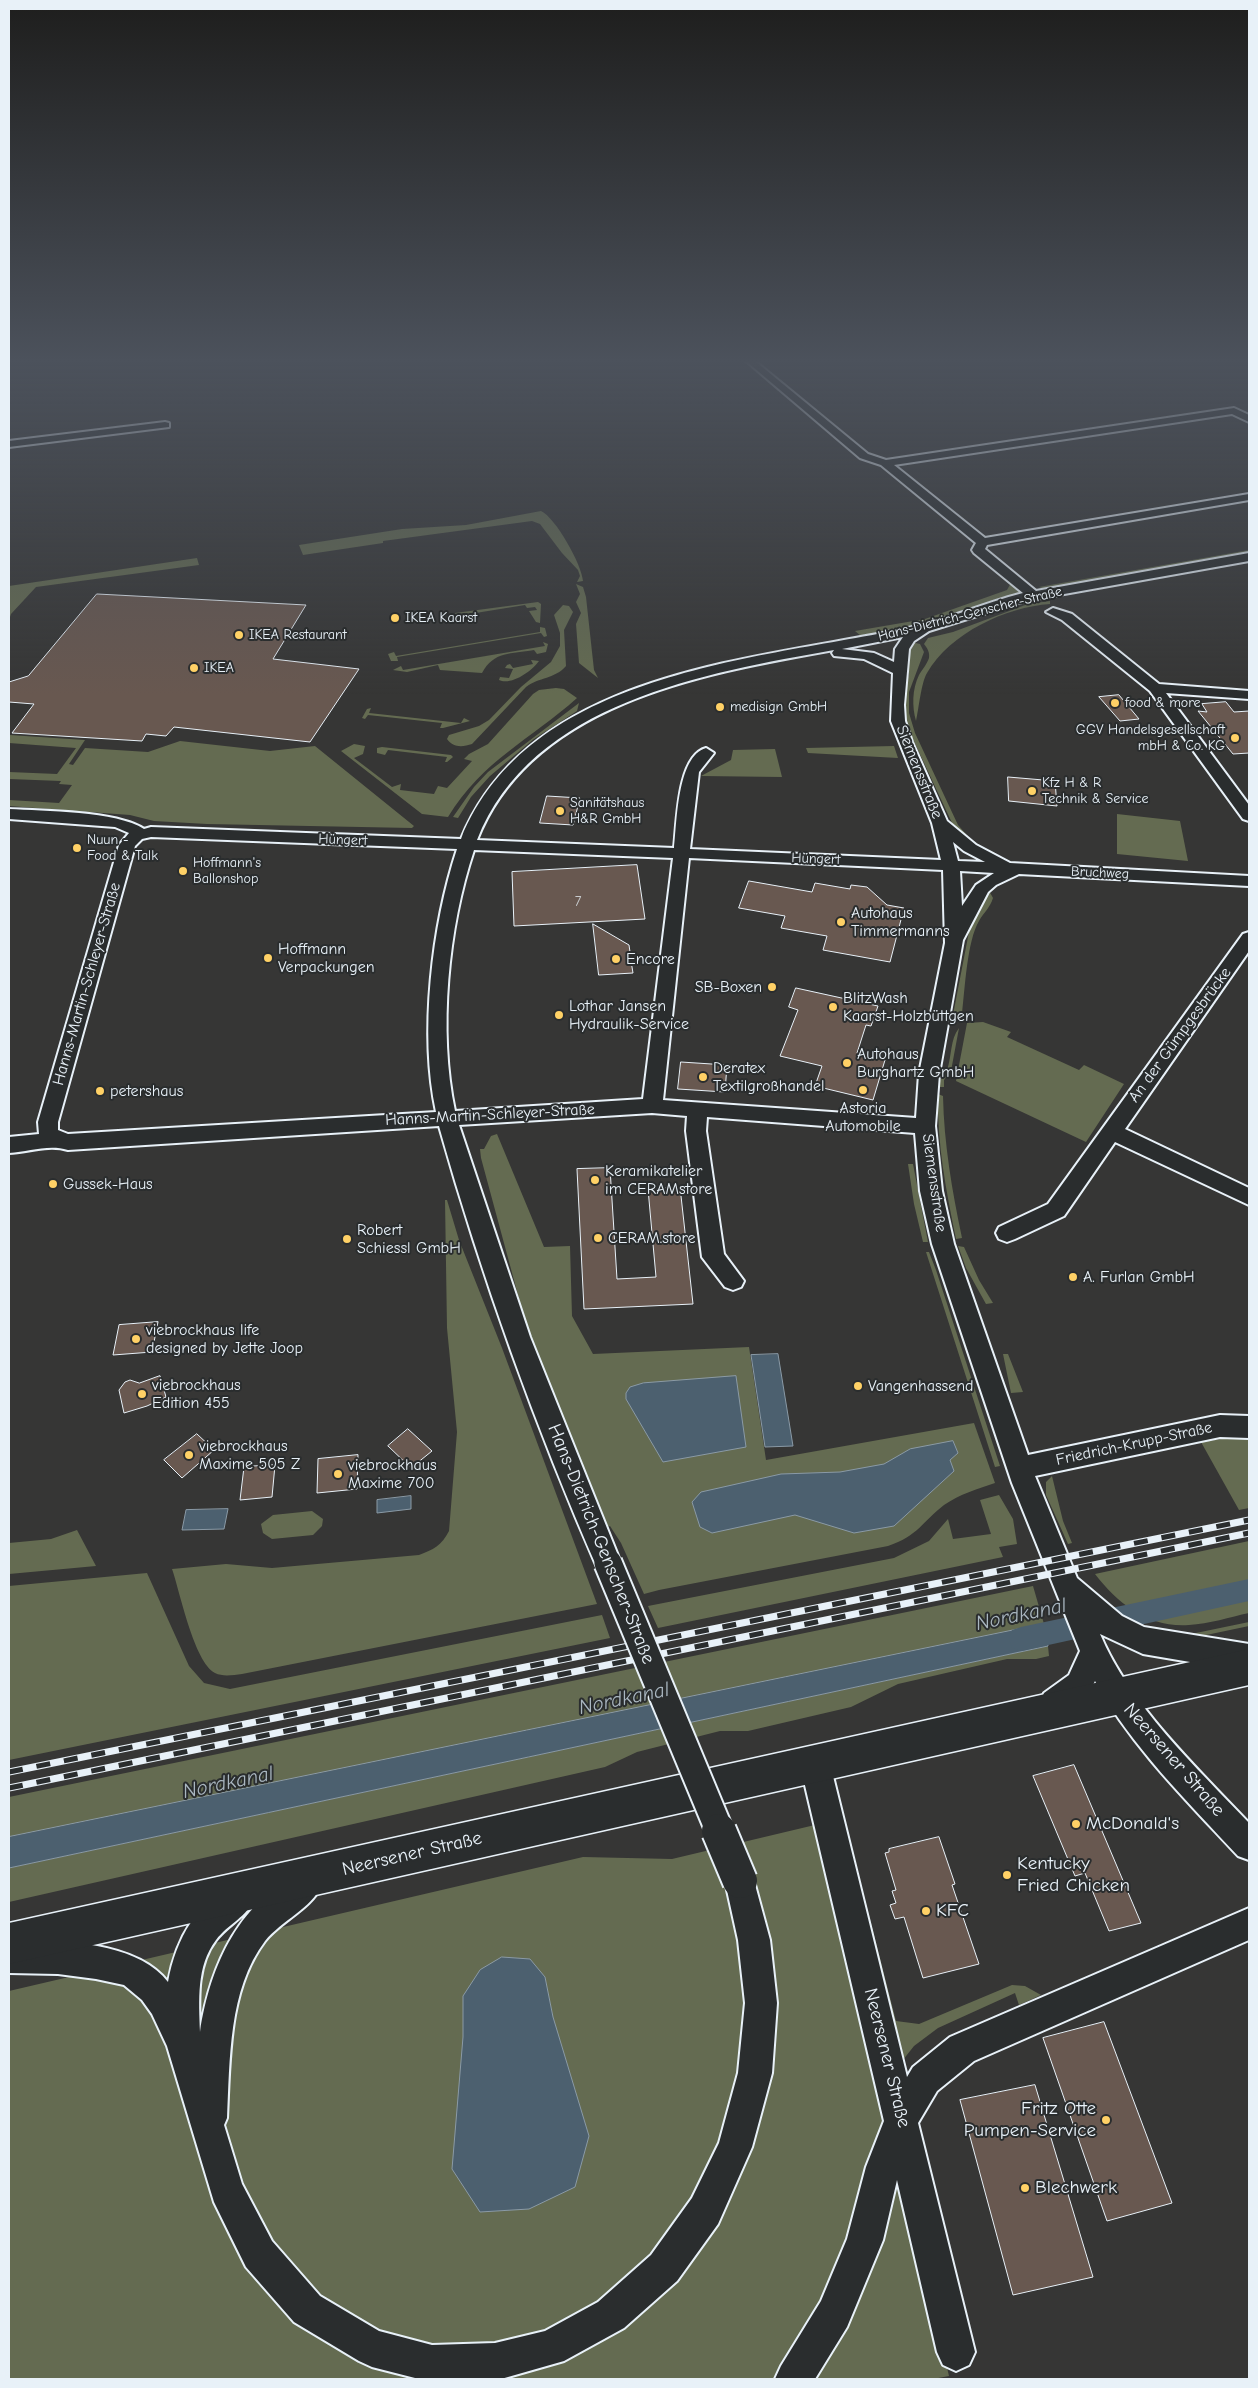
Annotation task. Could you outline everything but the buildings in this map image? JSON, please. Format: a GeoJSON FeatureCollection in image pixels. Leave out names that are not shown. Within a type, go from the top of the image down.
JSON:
{"type":"FeatureCollection","features":[{"type":"Feature","properties":{"kind":"main road","name":"Neersener Straße"},"geometry":{"type":"LineString","coordinates":[[9,1944],[1249,1667]]}},
{"type":"Feature","properties":{"kind":"street"},"geometry":{"type":"LineString","coordinates":[[898,472],[983,542]]}},
{"type":"Feature","properties":{"kind":"street"},"geometry":{"type":"LineString","coordinates":[[1033,595],[978,550],[983,542],[1249,497]]}},
{"type":"Feature","properties":{"kind":"street","name":"Hans-Dietrich-Genscher-Straße"},"geometry":{"type":"LineString","coordinates":[[248,1890],[205,1928],[189,1956],[183,1991],[184,2048],[226,2190],[259,2254],[307,2309],[372,2348],[432,2364],[495,2362],[551,2348],[612,2315],[664,2268],[705,2211],[735,2147],[755,2073],[761,2003],[754,1940],[740,1881],[527,1363],[485,1243],[448,1118],[440,1082],[439,989],[452,897],[467,844],[486,806],[510,774],[534,751],[568,727],[612,703],[660,685],[716,670],[930,627],[1033,595],[1249,556]]}},
{"type":"Feature","properties":{"kind":"street"},"geometry":{"type":"LineString","coordinates":[[1053,612],[1067,617],[1155,688],[1249,816]]}},
{"type":"Feature","properties":{"kind":"street","name":"Siemensstraße"},"geometry":{"type":"LineString","coordinates":[[930,627],[913,635],[905,642],[902,649],[897,705],[900,726],[940,823],[951,866],[954,943],[929,1074],[925,1126],[932,1191],[943,1244],[1020,1468],[1065,1585],[1094,1652],[1119,1696]]}},
{"type":"Feature","properties":{"kind":"street"},"geometry":{"type":"LineString","coordinates":[[894,635],[886,639],[883,646],[899,672]]}},
{"type":"Feature","properties":{"kind":"street","name":"Hans-Dietrich-Genscher-Straße"},"geometry":{"type":"LineString","coordinates":[[779,657],[857,653],[879,659],[899,672]]}},
{"type":"Feature","properties":{"kind":"street"},"geometry":{"type":"LineString","coordinates":[[1155,688],[1249,695]]}},
{"type":"Feature","properties":{"kind":"street"},"geometry":{"type":"LineString","coordinates":[[652,1106],[691,772],[706,753]]}},
{"type":"Feature","properties":{"kind":"street"},"geometry":{"type":"LineString","coordinates":[[9,814],[116,822],[129,826],[141,834]]}},
{"type":"Feature","properties":{"kind":"street"},"geometry":{"type":"LineString","coordinates":[[940,823],[956,838],[983,856],[1024,870]]}},
{"type":"Feature","properties":{"kind":"street","name":"Hüngert"},"geometry":{"type":"LineString","coordinates":[[141,834],[161,831],[261,837],[467,844],[951,866]]}},
{"type":"Feature","properties":{"kind":"street","name":"Hanns-Martin-Schleyer-Straße"},"geometry":{"type":"LineString","coordinates":[[141,834],[132,838],[126,845],[61,1072],[48,1122],[48,1132],[54,1138],[68,1142],[652,1106],[925,1126]]}},
{"type":"Feature","properties":{"kind":"street","name":"Bruchweg"},"geometry":{"type":"LineString","coordinates":[[951,866],[1249,881]]}},
{"type":"Feature","properties":{"kind":"street"},"geometry":{"type":"LineString","coordinates":[[954,943],[975,895],[983,885],[1007,874],[1024,870]]}},
{"type":"Feature","properties":{"kind":"street","name":"An der Gümpgesbrücke"},"geometry":{"type":"LineString","coordinates":[[1007,1233],[1056,1210],[1249,938]]}},
{"type":"Feature","properties":{"kind":"street"},"geometry":{"type":"LineString","coordinates":[[697,1108],[696,1131],[713,1257],[733,1281]]}},
{"type":"Feature","properties":{"kind":"street"},"geometry":{"type":"LineString","coordinates":[[1111,1131],[1249,1197]]}},
{"type":"Feature","properties":{"kind":"street","name":"Hanns-Martin-Schleyer-Straße"},"geometry":{"type":"LineString","coordinates":[[9,1145],[30,1144],[54,1138]]}},
{"type":"Feature","properties":{"kind":"street","name":"Friedrich-Krupp-Straße"},"geometry":{"type":"LineString","coordinates":[[1020,1468],[1220,1426],[1249,1427]]}},
{"type":"Feature","properties":{"kind":"street"},"geometry":{"type":"LineString","coordinates":[[1065,1585],[1112,1626],[1143,1640],[1249,1658]]}},
{"type":"Feature","properties":{"kind":"street"},"geometry":{"type":"LineString","coordinates":[[1041,1712],[1079,1686],[1094,1652]]}},
{"type":"Feature","properties":{"kind":"street","name":"Neersener Straße"},"geometry":{"type":"LineString","coordinates":[[1119,1696],[1174,1765],[1249,1845]]}},
{"type":"Feature","properties":{"kind":"street","name":"Neersener Straße"},"geometry":{"type":"LineString","coordinates":[[815,1764],[902,2118],[956,2352]]}},
{"type":"Feature","properties":{"kind":"street","name":"Hans-Dietrich-Genscher-Straße"},"geometry":{"type":"LineString","coordinates":[[209,2131],[213,2062],[220,2011],[232,1970],[253,1931],[282,1902],[323,1874]]}},
{"type":"Feature","properties":{"kind":"street"},"geometry":{"type":"LineString","coordinates":[[794,2379],[834,2314],[865,2240],[883,2167],[902,2118],[925,2079],[962,2049],[1249,1924]]}},
{"type":"Feature","properties":{"kind":"street"},"geometry":{"type":"LineString","coordinates":[[9,1957],[29,1956],[106,1964],[141,1977],[167,2006],[184,2048]]}},
{"type":"Feature","properties":{"kind":"green space"},"geometry":{"type":"Polygon","coordinates":[[[541,511],[547,515],[561,532],[578,564],[583,581],[577,582],[580,576],[578,570],[562,553],[540,524],[532,521],[383,541],[383,543],[303,555],[299,545],[402,529],[466,525],[541,511]]]}},
{"type":"Feature","properties":{"kind":"green space"},"geometry":{"type":"Polygon","coordinates":[[[1249,550],[1249,554],[1047,590],[1039,587],[1249,550]]]}},
{"type":"Feature","properties":{"kind":"green space"},"geometry":{"type":"Polygon","coordinates":[[[197,558],[199,565],[36,587],[11,614],[9,620],[9,586],[197,558]]]}},
{"type":"Feature","properties":{"kind":"green space"},"geometry":{"type":"Polygon","coordinates":[[[1249,560],[1249,562],[1039,598],[1063,593],[1249,560]]]}},
{"type":"Feature","properties":{"kind":"green space"},"geometry":{"type":"Polygon","coordinates":[[[1012,581],[1023,590],[1018,595],[921,624],[861,636],[855,631],[925,619],[1007,590],[1012,581]]]}},
{"type":"Feature","properties":{"kind":"green space"},"geometry":{"type":"Polygon","coordinates":[[[576,584],[583,587],[586,597],[594,670],[598,678],[579,663],[576,624],[581,613],[576,602],[580,594],[576,584]]]}},
{"type":"Feature","properties":{"kind":"green space"},"geometry":{"type":"Polygon","coordinates":[[[1050,601],[1050,604],[1015,610],[998,617],[964,634],[950,646],[937,659],[925,677],[916,721],[913,704],[914,692],[919,675],[929,658],[929,652],[924,644],[928,638],[953,632],[1028,604],[1050,601]]]}},
{"type":"Feature","properties":{"kind":"green space"},"geometry":{"type":"Polygon","coordinates":[[[538,602],[541,604],[540,623],[536,622],[529,611],[537,610],[535,607],[527,608],[525,605],[457,616],[455,613],[538,602]]]}},
{"type":"Feature","properties":{"kind":"green space"},"geometry":{"type":"Polygon","coordinates":[[[563,605],[569,606],[573,612],[564,630],[566,666],[552,676],[536,681],[526,687],[472,744],[458,746],[449,742],[447,739],[449,735],[479,726],[489,720],[521,687],[551,662],[560,646],[560,633],[554,615],[563,605]]]}},
{"type":"Feature","properties":{"kind":"green space"},"geometry":{"type":"Polygon","coordinates":[[[540,627],[545,628],[547,636],[544,637],[541,633],[397,657],[398,661],[391,661],[388,654],[394,652],[396,656],[540,632],[540,627]]]}},
{"type":"Feature","properties":{"kind":"green space"},"geometry":{"type":"Polygon","coordinates":[[[543,642],[548,644],[546,652],[537,654],[534,650],[504,655],[492,661],[482,673],[440,670],[438,665],[407,672],[393,670],[401,666],[403,670],[545,646],[543,642]]]}},
{"type":"Feature","properties":{"kind":"green space"},"geometry":{"type":"Polygon","coordinates":[[[911,642],[920,644],[924,652],[909,692],[909,713],[915,733],[958,825],[973,842],[971,844],[953,825],[910,733],[904,713],[904,690],[909,674],[906,655],[911,642]]]}},
{"type":"Feature","properties":{"kind":"green space"},"geometry":{"type":"Polygon","coordinates":[[[531,660],[539,661],[521,676],[509,681],[499,680],[500,677],[509,678],[513,669],[505,668],[507,665],[510,664],[513,668],[533,664],[531,660]]]}},
{"type":"Feature","properties":{"kind":"green space"},"geometry":{"type":"Polygon","coordinates":[[[564,689],[577,698],[492,765],[476,780],[448,817],[422,814],[341,751],[354,744],[365,746],[363,754],[354,758],[392,787],[401,784],[400,790],[434,794],[438,786],[447,788],[472,761],[464,759],[469,754],[488,744],[533,694],[539,690],[564,689]]]}},
{"type":"Feature","properties":{"kind":"green space"},"geometry":{"type":"Polygon","coordinates":[[[579,703],[577,711],[534,739],[490,776],[471,797],[458,818],[453,817],[474,787],[488,772],[579,703]]]}},
{"type":"Feature","properties":{"kind":"green space"},"geometry":{"type":"Polygon","coordinates":[[[371,708],[369,713],[461,723],[464,718],[470,721],[440,728],[442,723],[368,715],[365,719],[362,718],[367,709],[371,708]]]}},
{"type":"Feature","properties":{"kind":"green space"},"geometry":{"type":"Polygon","coordinates":[[[10,735],[85,740],[69,764],[73,765],[85,748],[148,752],[180,741],[270,751],[315,746],[414,826],[412,828],[207,824],[154,821],[130,815],[9,806],[9,800],[59,803],[72,785],[59,784],[61,781],[9,779],[9,772],[57,774],[76,748],[9,743],[10,735]]]}},
{"type":"Feature","properties":{"kind":"green space"},"geometry":{"type":"Polygon","coordinates":[[[894,746],[898,758],[808,753],[806,748],[894,746]]]}},
{"type":"Feature","properties":{"kind":"green space"},"geometry":{"type":"Polygon","coordinates":[[[377,748],[451,755],[453,757],[445,762],[447,757],[388,750],[385,755],[377,753],[377,748]]]}},
{"type":"Feature","properties":{"kind":"green space"},"geometry":{"type":"Polygon","coordinates":[[[775,749],[782,777],[701,776],[731,760],[733,750],[775,749]]]}},
{"type":"Feature","properties":{"kind":"green space"},"geometry":{"type":"Polygon","coordinates":[[[1117,814],[1180,821],[1188,861],[1117,854],[1117,814]]]}},
{"type":"Feature","properties":{"kind":"green space"},"geometry":{"type":"Polygon","coordinates":[[[988,889],[993,898],[979,921],[972,940],[962,1013],[953,1015],[972,916],[988,889]]]}},
{"type":"Feature","properties":{"kind":"green space"},"geometry":{"type":"Polygon","coordinates":[[[983,1022],[1011,1032],[1007,1037],[1079,1070],[1084,1065],[1124,1084],[1086,1142],[956,1081],[967,1023],[983,1022]]]}},
{"type":"Feature","properties":{"kind":"green space"},"geometry":{"type":"Polygon","coordinates":[[[959,1028],[951,1071],[944,1080],[944,1087],[938,1087],[949,1065],[954,1037],[959,1028]]]}},
{"type":"Feature","properties":{"kind":"green space"},"geometry":{"type":"Polygon","coordinates":[[[938,1094],[943,1096],[949,1167],[962,1238],[956,1239],[941,1149],[938,1094]]]}},
{"type":"Feature","properties":{"kind":"green space"},"geometry":{"type":"Polygon","coordinates":[[[497,1134],[544,1247],[570,1246],[572,1316],[593,1354],[749,1347],[766,1460],[974,1423],[995,1483],[950,1501],[913,1533],[888,1546],[644,1594],[621,1543],[610,1526],[607,1527],[528,1332],[481,1158],[480,1149],[484,1149],[491,1136],[497,1134]]]}},
{"type":"Feature","properties":{"kind":"green space"},"geometry":{"type":"Polygon","coordinates":[[[908,1164],[913,1164],[928,1242],[923,1242],[914,1204],[908,1164]]]}},
{"type":"Feature","properties":{"kind":"green space"},"geometry":{"type":"Polygon","coordinates":[[[445,1200],[447,1200],[459,1240],[502,1348],[597,1604],[242,1674],[225,1675],[215,1673],[207,1666],[194,1641],[172,1569],[226,1564],[272,1568],[419,1555],[437,1546],[449,1531],[457,1432],[447,1328],[445,1200]]]}},
{"type":"Feature","properties":{"kind":"green space"},"geometry":{"type":"Polygon","coordinates":[[[958,1246],[964,1247],[979,1280],[993,1303],[986,1304],[966,1268],[958,1246]]]}},
{"type":"Feature","properties":{"kind":"green space"},"geometry":{"type":"Polygon","coordinates":[[[926,1252],[929,1252],[936,1270],[1000,1466],[995,1467],[926,1252]]]}},
{"type":"Feature","properties":{"kind":"green space"},"geometry":{"type":"Polygon","coordinates":[[[1003,1354],[1008,1354],[1023,1392],[1011,1393],[1003,1354]]]}},
{"type":"Feature","properties":{"kind":"green space"},"geometry":{"type":"Polygon","coordinates":[[[1235,1437],[1249,1439],[1249,1508],[1239,1510],[1201,1442],[1235,1437]]]}},
{"type":"Feature","properties":{"kind":"green space"},"geometry":{"type":"Polygon","coordinates":[[[1052,1476],[1063,1521],[1072,1543],[1068,1544],[1046,1495],[1046,1482],[1052,1476]]]}},
{"type":"Feature","properties":{"kind":"green space"},"geometry":{"type":"Polygon","coordinates":[[[999,1495],[1013,1519],[1017,1544],[999,1547],[1003,1557],[658,1628],[648,1606],[894,1558],[929,1541],[948,1519],[953,1539],[991,1534],[980,1500],[999,1495]]]}},
{"type":"Feature","properties":{"kind":"green space"},"geometry":{"type":"Polygon","coordinates":[[[312,1511],[323,1519],[322,1526],[313,1535],[272,1539],[263,1533],[261,1524],[273,1515],[312,1511]]]}},
{"type":"Feature","properties":{"kind":"green space"},"geometry":{"type":"Polygon","coordinates":[[[77,1530],[96,1566],[9,1574],[9,1543],[51,1539],[77,1530]]]}},
{"type":"Feature","properties":{"kind":"green space"},"geometry":{"type":"Polygon","coordinates":[[[1249,1541],[1249,1613],[1212,1622],[1174,1625],[1148,1618],[1124,1604],[1095,1574],[1249,1541]]]}},
{"type":"Feature","properties":{"kind":"green space"},"geometry":{"type":"Polygon","coordinates":[[[147,1573],[189,1666],[204,1683],[230,1689],[602,1615],[610,1638],[9,1760],[9,1586],[147,1573]]]}},
{"type":"Feature","properties":{"kind":"green space"},"geometry":{"type":"Polygon","coordinates":[[[1033,1586],[1044,1624],[9,1837],[9,1797],[1033,1586]]]}},
{"type":"Feature","properties":{"kind":"green space"},"geometry":{"type":"Polygon","coordinates":[[[1249,1622],[1249,1626],[1192,1638],[1174,1635],[1191,1634],[1249,1622]]]}},
{"type":"Feature","properties":{"kind":"green space"},"geometry":{"type":"Polygon","coordinates":[[[1048,1646],[1049,1656],[1036,1659],[1007,1659],[898,1684],[851,1707],[748,1731],[720,1731],[637,1752],[605,1767],[9,1902],[9,1868],[1048,1646]]]}},
{"type":"Feature","properties":{"kind":"green space"},"geometry":{"type":"Polygon","coordinates":[[[845,1822],[896,2021],[919,2024],[1012,1985],[1025,1986],[1041,1995],[1019,2005],[1015,1993],[938,2028],[914,2046],[895,2070],[839,1834],[845,1822]]]}},
{"type":"Feature","properties":{"kind":"green space"},"geometry":{"type":"Polygon","coordinates":[[[819,1824],[949,2376],[933,2379],[9,2379],[9,1991],[583,1857],[672,1859],[819,1824]]]}},
{"type":"Feature","properties":{"kind":"water"},"geometry":{"type":"Polygon","coordinates":[[[778,1354],[793,1446],[765,1447],[751,1355],[778,1354]]]}},
{"type":"Feature","properties":{"kind":"water"},"geometry":{"type":"Polygon","coordinates":[[[736,1376],[746,1447],[663,1462],[626,1399],[626,1393],[630,1387],[643,1383],[736,1376]]]}},
{"type":"Feature","properties":{"kind":"water"},"geometry":{"type":"Polygon","coordinates":[[[953,1441],[958,1453],[950,1460],[954,1471],[894,1526],[854,1533],[795,1515],[712,1533],[700,1527],[692,1502],[701,1492],[781,1474],[840,1472],[884,1464],[910,1449],[953,1441]]]}},
{"type":"Feature","properties":{"kind":"water"},"geometry":{"type":"Polygon","coordinates":[[[411,1496],[411,1509],[377,1513],[377,1500],[411,1496]]]}},
{"type":"Feature","properties":{"kind":"water"},"geometry":{"type":"Polygon","coordinates":[[[228,1509],[224,1529],[182,1530],[186,1510],[228,1509]]]}},
{"type":"Feature","properties":{"kind":"water"},"geometry":{"type":"Polygon","coordinates":[[[1044,1624],[1048,1646],[9,1868],[9,1837],[1044,1624]]]}},
{"type":"Feature","properties":{"kind":"water"},"geometry":{"type":"Polygon","coordinates":[[[502,1957],[530,1959],[545,1977],[553,2017],[589,2136],[575,2187],[529,2209],[480,2212],[452,2169],[463,2037],[463,1996],[480,1970],[502,1957]]]}},
{"type":"Feature","properties":{"kind":"waterway","name":"Nordkanal"},"geometry":{"type":"LineString","coordinates":[[1021,1639],[1249,1590]]}},
{"type":"Feature","properties":{"kind":"railway"},"geometry":{"type":"LineString","coordinates":[[9,1772],[1249,1520]]}},
{"type":"Feature","properties":{"kind":"railway"},"geometry":{"type":"LineString","coordinates":[[9,1788],[1249,1533]]}},
{"type":"Feature","properties":{"kind":"place","name":"IKEA Kaarst"},"geometry":{"type":"Point","coordinates":[395,618]}},
{"type":"Feature","properties":{"kind":"place","name":"IKEA Restaurant"},"geometry":{"type":"Point","coordinates":[239,635]}},
{"type":"Feature","properties":{"kind":"place","name":"IKEA"},"geometry":{"type":"Point","coordinates":[194,668]}},
{"type":"Feature","properties":{"kind":"place","name":"food & more"},"geometry":{"type":"Point","coordinates":[1115,703]}},
{"type":"Feature","properties":{"kind":"place","name":"medisign GmbH"},"geometry":{"type":"Point","coordinates":[720,707]}},
{"type":"Feature","properties":{"kind":"place","name":"GGV Handelsgesellschaft mbH & Co. KG"},"geometry":{"type":"Point","coordinates":[1235,738]}},
{"type":"Feature","properties":{"kind":"place","name":"Kfz H & R Technik & Service"},"geometry":{"type":"Point","coordinates":[1032,791]}},
{"type":"Feature","properties":{"kind":"place","name":"Sanitätshaus H&R GmbH"},"geometry":{"type":"Point","coordinates":[560,811]}},
{"type":"Feature","properties":{"kind":"place","name":"Nuun - Food & Talk"},"geometry":{"type":"Point","coordinates":[77,848]}},
{"type":"Feature","properties":{"kind":"place","name":"Hoffmann's Ballonshop"},"geometry":{"type":"Point","coordinates":[183,871]}},
{"type":"Feature","properties":{"kind":"place","name":"Autohaus Timmermanns"},"geometry":{"type":"Point","coordinates":[841,922]}},
{"type":"Feature","properties":{"kind":"place","name":"Hoffmann Verpackungen"},"geometry":{"type":"Point","coordinates":[268,958]}},
{"type":"Feature","properties":{"kind":"place","name":"Encore"},"geometry":{"type":"Point","coordinates":[616,959]}},
{"type":"Feature","properties":{"kind":"place","name":"SB-Boxen"},"geometry":{"type":"Point","coordinates":[772,987]}},
{"type":"Feature","properties":{"kind":"place","name":"BlitzWash Kaarst-Holzbüttgen"},"geometry":{"type":"Point","coordinates":[833,1007]}},
{"type":"Feature","properties":{"kind":"place","name":"Lothar Jansen Hydraulik-Service"},"geometry":{"type":"Point","coordinates":[559,1015]}},
{"type":"Feature","properties":{"kind":"place","name":"Autohaus Burghartz GmbH"},"geometry":{"type":"Point","coordinates":[847,1063]}},
{"type":"Feature","properties":{"kind":"place","name":"Deratex Textilgroßhandel"},"geometry":{"type":"Point","coordinates":[703,1077]}},
{"type":"Feature","properties":{"kind":"place","name":"Astoria Automobile"},"geometry":{"type":"Point","coordinates":[863,1090]}},
{"type":"Feature","properties":{"kind":"place","name":"petershaus"},"geometry":{"type":"Point","coordinates":[100,1091]}},
{"type":"Feature","properties":{"kind":"place","name":"Keramikatelier im CERAMstore"},"geometry":{"type":"Point","coordinates":[595,1180]}},
{"type":"Feature","properties":{"kind":"place","name":"Gussek-Haus"},"geometry":{"type":"Point","coordinates":[53,1184]}},
{"type":"Feature","properties":{"kind":"place","name":"CERAM.store"},"geometry":{"type":"Point","coordinates":[598,1238]}},
{"type":"Feature","properties":{"kind":"place","name":"Robert Schiessl GmbH"},"geometry":{"type":"Point","coordinates":[347,1239]}},
{"type":"Feature","properties":{"kind":"place","name":"A. Furlan GmbH"},"geometry":{"type":"Point","coordinates":[1073,1277]}},
{"type":"Feature","properties":{"kind":"place","name":"viebrockhaus life designed by Jette Joop"},"geometry":{"type":"Point","coordinates":[136,1339]}},
{"type":"Feature","properties":{"kind":"place","name":"Vangenhassend"},"geometry":{"type":"Point","coordinates":[858,1386]}},
{"type":"Feature","properties":{"kind":"place","name":"viebrockhaus Edition 455"},"geometry":{"type":"Point","coordinates":[142,1394]}},
{"type":"Feature","properties":{"kind":"place","name":"viebrockhaus Maxime 505 Z"},"geometry":{"type":"Point","coordinates":[189,1455]}},
{"type":"Feature","properties":{"kind":"place","name":"viebrockhaus Maxime 700"},"geometry":{"type":"Point","coordinates":[338,1474]}},
{"type":"Feature","properties":{"kind":"place","name":"McDonald's"},"geometry":{"type":"Point","coordinates":[1076,1824]}},
{"type":"Feature","properties":{"kind":"place","name":"Kentucky Fried Chicken"},"geometry":{"type":"Point","coordinates":[1007,1875]}},
{"type":"Feature","properties":{"kind":"place","name":"KFC"},"geometry":{"type":"Point","coordinates":[926,1911]}},
{"type":"Feature","properties":{"kind":"place","name":"Fritz Otte Pumpen-Service"},"geometry":{"type":"Point","coordinates":[1106,2120]}},
{"type":"Feature","properties":{"kind":"place","name":"Blechwerk"},"geometry":{"type":"Point","coordinates":[1025,2188]}}]}
